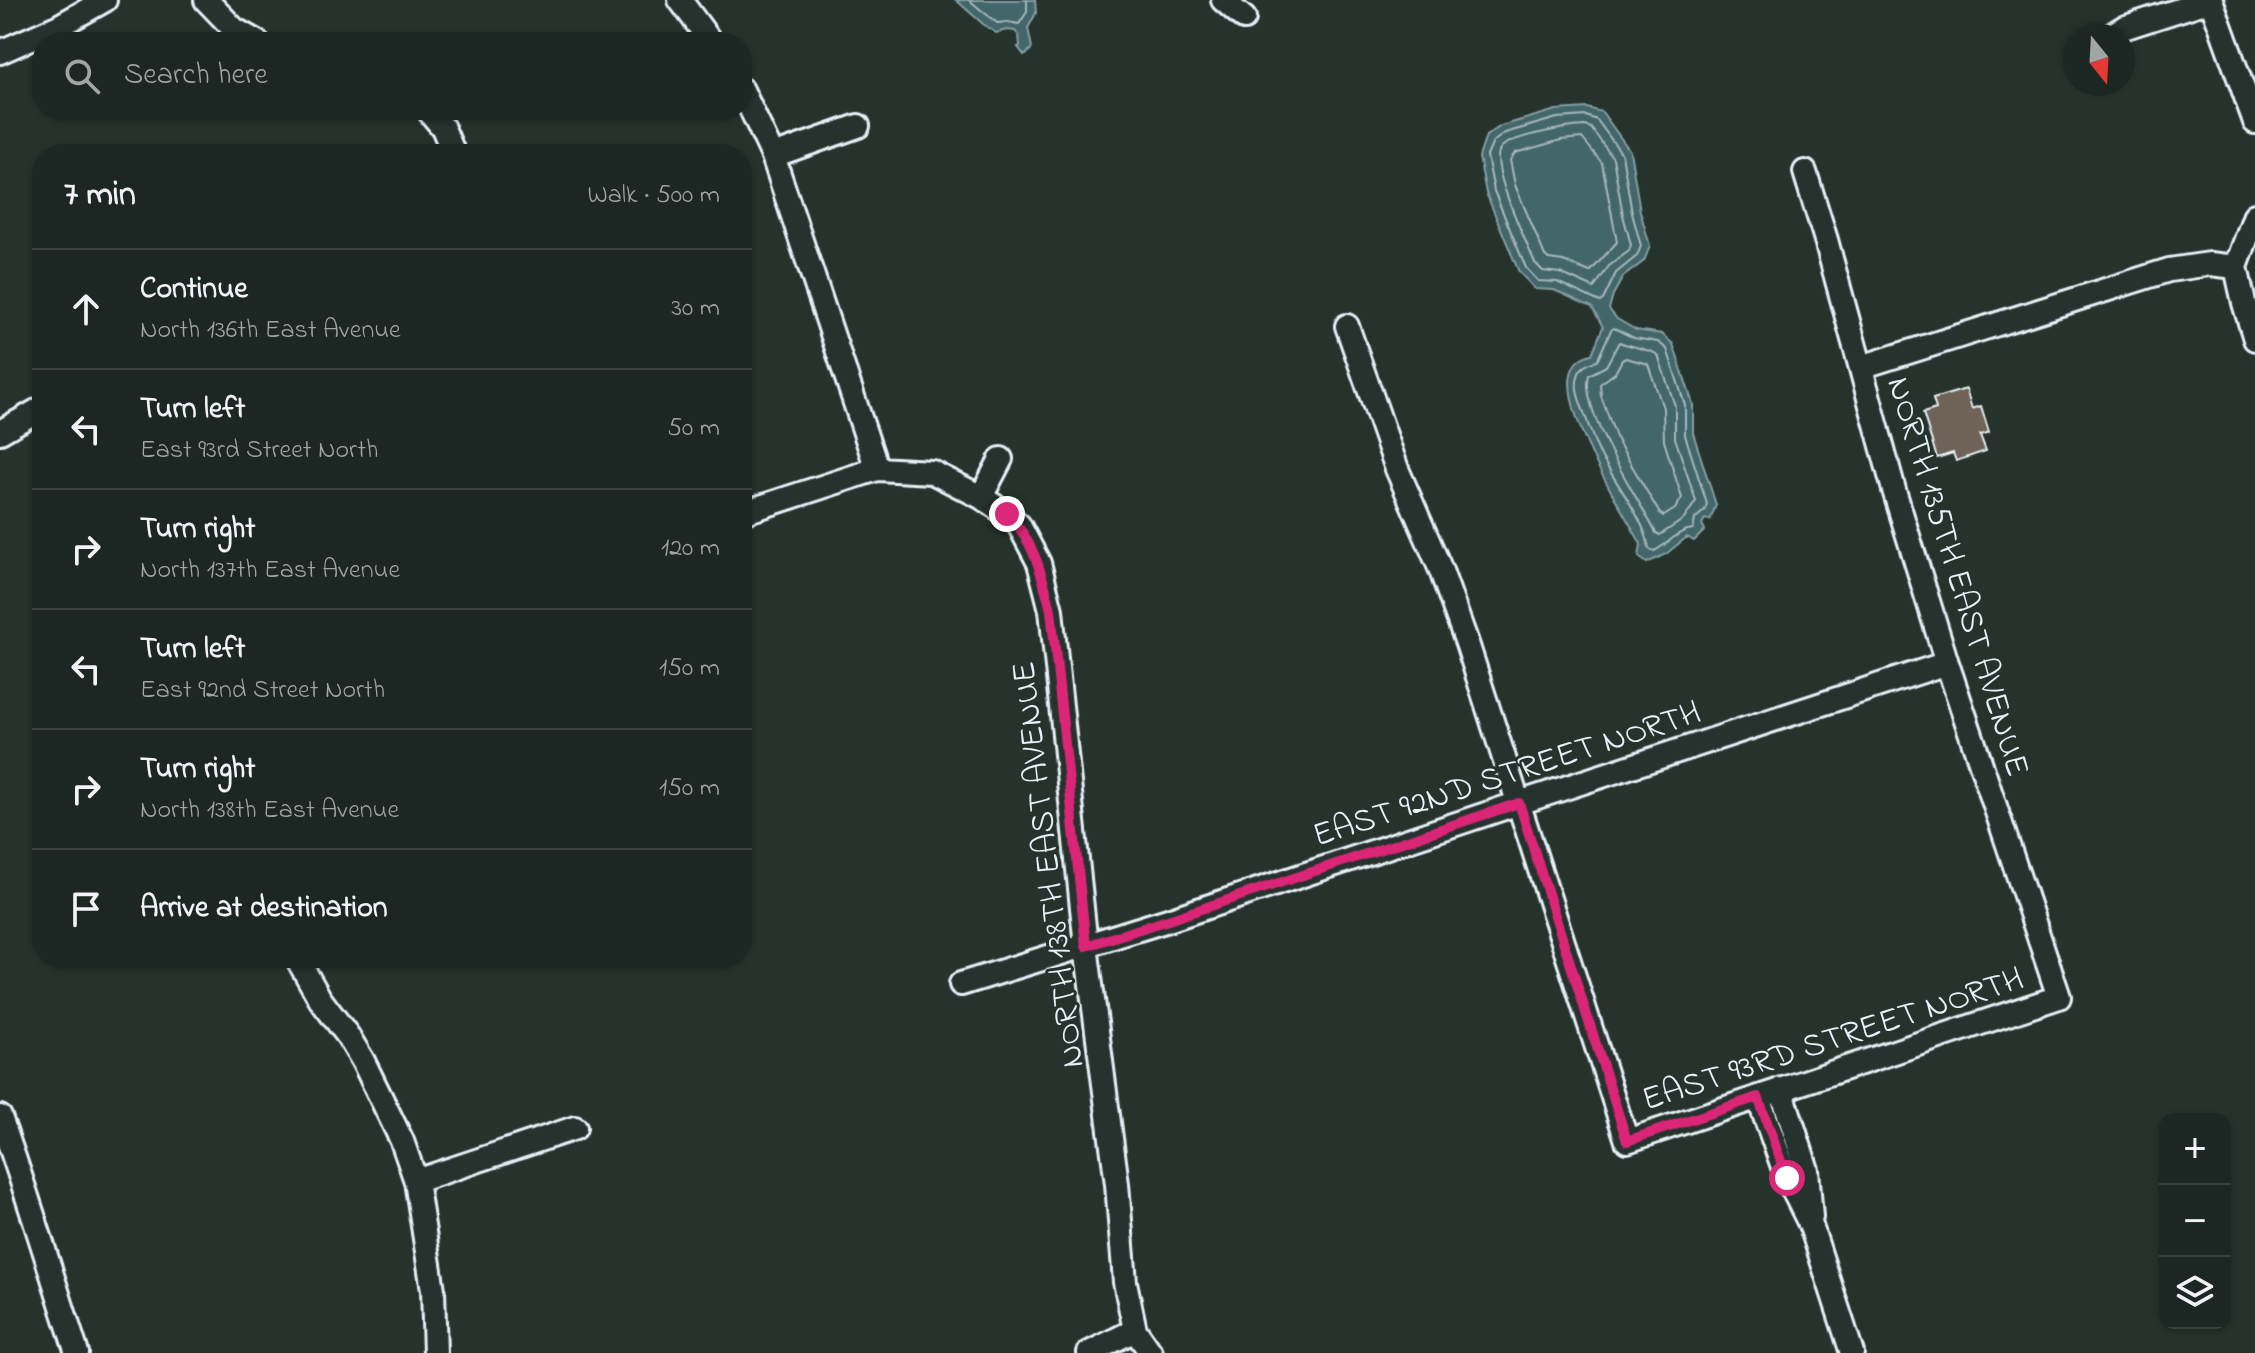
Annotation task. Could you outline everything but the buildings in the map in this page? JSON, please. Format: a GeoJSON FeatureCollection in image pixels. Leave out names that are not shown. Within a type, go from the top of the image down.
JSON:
{"type":"FeatureCollection","features":[{"type":"Feature","properties":{"kind":"street"},"geometry":{"type":"LineString","coordinates":[[45,32],[105,0]]}},
{"type":"Feature","properties":{"kind":"street"},"geometry":{"type":"LineString","coordinates":[[206,0],[239,32]]}},
{"type":"Feature","properties":{"kind":"street"},"geometry":{"type":"LineString","coordinates":[[680,0],[704,32]]}},
{"type":"Feature","properties":{"kind":"street"},"geometry":{"type":"LineString","coordinates":[[1223,0],[1244,18]]}},
{"type":"Feature","properties":{"kind":"street"},"geometry":{"type":"LineString","coordinates":[[2135,24],[2210,0],[2255,122]]}},
{"type":"Feature","properties":{"kind":"street"},"geometry":{"type":"LineString","coordinates":[[0,52],[32,38]]}},
{"type":"Feature","properties":{"kind":"street"},"geometry":{"type":"LineString","coordinates":[[752,111],[773,156],[877,469],[752,510]]}},
{"type":"Feature","properties":{"kind":"street"},"geometry":{"type":"LineString","coordinates":[[436,120],[450,144]]}},
{"type":"Feature","properties":{"kind":"street"},"geometry":{"type":"LineString","coordinates":[[773,156],[858,126]]}},
{"type":"Feature","properties":{"kind":"street","name":"NORTH 135TH EAST AVENUE"},"geometry":{"type":"LineString","coordinates":[[1805,172],[1894,490],[1947,663],[2059,997]]}},
{"type":"Feature","properties":{"kind":"street"},"geometry":{"type":"LineString","coordinates":[[2255,215],[2236,267],[2255,339]]}},
{"type":"Feature","properties":{"kind":"street"},"geometry":{"type":"LineString","coordinates":[[1861,367],[2169,270],[2210,264],[2236,267]]}},
{"type":"Feature","properties":{"kind":"street"},"geometry":{"type":"LineString","coordinates":[[1347,326],[1397,469],[1440,568],[1519,803]]}},
{"type":"Feature","properties":{"kind":"street"},"geometry":{"type":"LineString","coordinates":[[0,432],[32,414]]}},
{"type":"Feature","properties":{"kind":"street"},"geometry":{"type":"LineString","coordinates":[[981,497],[1001,459]]}},
{"type":"Feature","properties":{"kind":"street","name":"NORTH 138TH EAST AVENUE"},"geometry":{"type":"LineString","coordinates":[[877,469],[932,472],[981,497],[1019,525],[1039,563],[1051,610],[1086,946],[1117,1184],[1125,1282],[1135,1330],[1151,1353]]}},
{"type":"Feature","properties":{"kind":"street","name":"EAST 92ND STREET NORTH"},"geometry":{"type":"LineString","coordinates":[[961,984],[1168,920],[1947,663]]}},
{"type":"Feature","properties":{"kind":"street","name":"EAST 93RD STREET NORTH"},"geometry":{"type":"LineString","coordinates":[[1519,803],[1627,1141],[2059,997]]}},
{"type":"Feature","properties":{"kind":"street"},"geometry":{"type":"LineString","coordinates":[[303,968],[363,1061],[402,1141],[416,1181],[433,1290],[435,1353]]}},
{"type":"Feature","properties":{"kind":"street"},"geometry":{"type":"LineString","coordinates":[[1781,1089],[1807,1170],[1811,1226]]}},
{"type":"Feature","properties":{"kind":"street"},"geometry":{"type":"LineString","coordinates":[[1758,1097],[1787,1178],[1811,1226],[1852,1353]]}},
{"type":"Feature","properties":{"kind":"street"},"geometry":{"type":"LineString","coordinates":[[0,1117],[77,1353]]}},
{"type":"Feature","properties":{"kind":"street"},"geometry":{"type":"LineString","coordinates":[[416,1181],[575,1128]]}},
{"type":"Feature","properties":{"kind":"street"},"geometry":{"type":"LineString","coordinates":[[1089,1353],[1135,1330]]}},
{"type":"Feature","properties":{"kind":"water"},"geometry":{"type":"Polygon","coordinates":[[[956,0],[1035,0],[1036,13],[1028,28],[1032,48],[1024,55],[1018,47],[1019,36],[1015,31],[996,33],[956,0]]]}},
{"type":"Feature","properties":{"kind":"water"},"geometry":{"type":"Polygon","coordinates":[[[1587,108],[1602,112],[1630,151],[1640,211],[1650,246],[1644,261],[1623,277],[1609,309],[1617,319],[1636,330],[1662,334],[1673,344],[1693,404],[1693,433],[1716,505],[1710,520],[1705,519],[1702,524],[1705,530],[1694,541],[1687,537],[1666,554],[1647,563],[1639,557],[1641,544],[1586,443],[1575,412],[1570,385],[1575,365],[1592,354],[1603,327],[1592,307],[1554,290],[1535,289],[1519,272],[1486,193],[1479,157],[1486,136],[1501,126],[1556,110],[1587,108]]]}},
{"type":"Feature","properties":{"kind":"route"},"geometry":{"type":"LineString","coordinates":[[1007,514],[1019,525],[1039,563],[1051,610],[1086,946],[1519,803],[1627,1141],[1758,1097],[1787,1178]]}}]}
